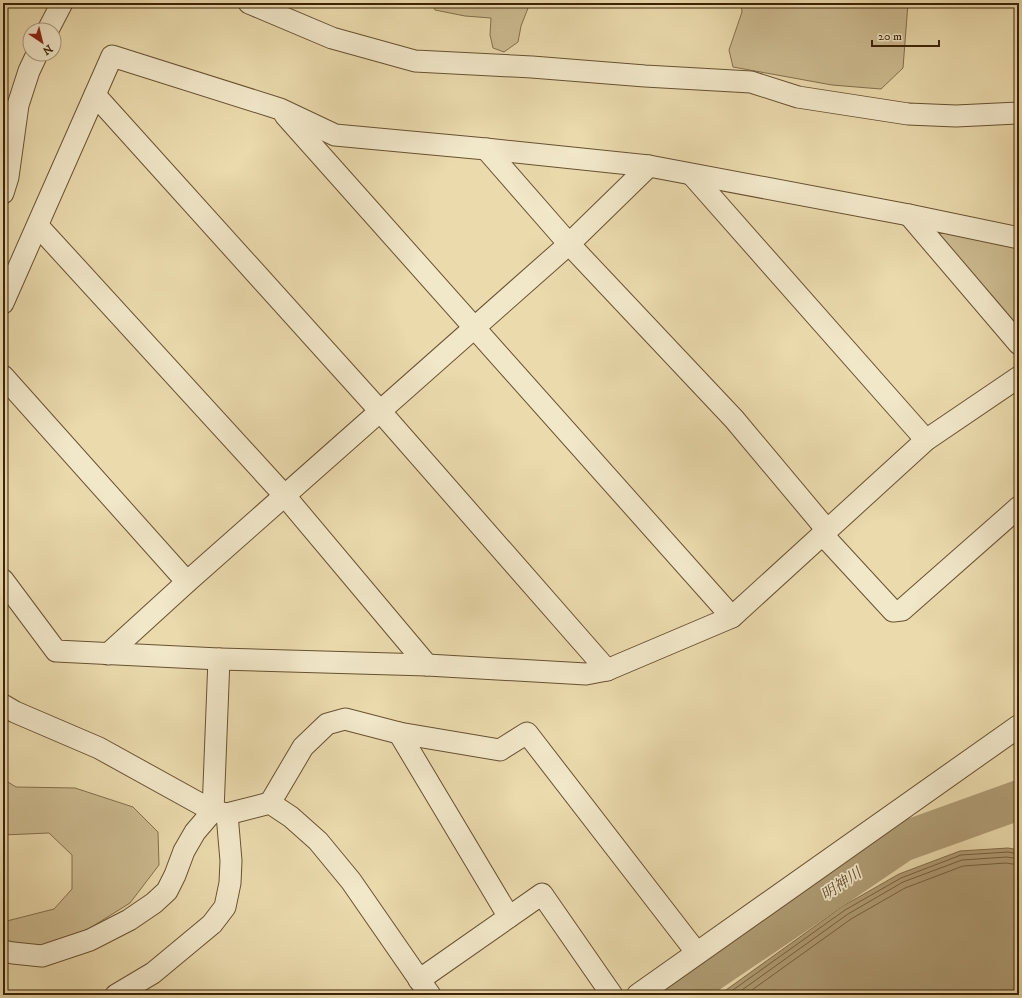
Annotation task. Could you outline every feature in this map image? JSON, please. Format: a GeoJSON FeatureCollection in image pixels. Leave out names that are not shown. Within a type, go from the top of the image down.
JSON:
{"type":"FeatureCollection","features":[{"type":"Feature","properties":{"kind":"street"},"geometry":{"type":"LineString","coordinates":[[52,22],[62,3]]}},
{"type":"Feature","properties":{"kind":"street"},"geometry":{"type":"LineString","coordinates":[[250,3],[332,38],[415,60],[751,82],[798,97],[908,114],[956,116],[1019,113]]}},
{"type":"Feature","properties":{"kind":"street"},"geometry":{"type":"LineString","coordinates":[[3,303],[112,56],[280,109],[334,135],[649,166],[909,215],[1019,238]]}},
{"type":"Feature","properties":{"kind":"street"},"geometry":{"type":"LineString","coordinates":[[3,193],[8,177],[18,104],[33,62]]}},
{"type":"Feature","properties":{"kind":"street"},"geometry":{"type":"LineString","coordinates":[[95,95],[380,411],[607,670]]}},
{"type":"Feature","properties":{"kind":"street"},"geometry":{"type":"LineString","coordinates":[[280,109],[732,617]]}},
{"type":"Feature","properties":{"kind":"street"},"geometry":{"type":"LineString","coordinates":[[486,149],[569,244],[734,419],[825,532],[893,611],[902,610],[1019,507]]}},
{"type":"Feature","properties":{"kind":"street"},"geometry":{"type":"LineString","coordinates":[[108,654],[380,411],[476,328],[569,244],[649,166]]}},
{"type":"Feature","properties":{"kind":"street"},"geometry":{"type":"LineString","coordinates":[[692,175],[926,440]]}},
{"type":"Feature","properties":{"kind":"street"},"geometry":{"type":"LineString","coordinates":[[909,215],[1019,344]]}},
{"type":"Feature","properties":{"kind":"street"},"geometry":{"type":"LineString","coordinates":[[38,226],[285,496],[427,665]]}},
{"type":"Feature","properties":{"kind":"street"},"geometry":{"type":"LineString","coordinates":[[3,376],[187,582]]}},
{"type":"Feature","properties":{"kind":"street"},"geometry":{"type":"LineString","coordinates":[[3,580],[56,651],[220,659],[427,665],[586,674],[607,670],[732,617],[926,440],[1019,377]]}},
{"type":"Feature","properties":{"kind":"street"},"geometry":{"type":"LineString","coordinates":[[116,995],[153,973],[212,924],[225,907],[230,883],[231,861],[220,812],[220,659]]}},
{"type":"Feature","properties":{"kind":"street"},"geometry":{"type":"LineString","coordinates":[[3,705],[15,712],[99,748],[220,812]]}},
{"type":"Feature","properties":{"kind":"street"},"geometry":{"type":"LineString","coordinates":[[270,803],[303,747],[327,724],[345,719],[399,733],[500,750],[527,733],[696,953]]}},
{"type":"Feature","properties":{"kind":"street"},"geometry":{"type":"LineString","coordinates":[[638,995],[1019,726]]}},
{"type":"Feature","properties":{"kind":"street"},"geometry":{"type":"LineString","coordinates":[[399,733],[509,918]]}},
{"type":"Feature","properties":{"kind":"street"},"geometry":{"type":"LineString","coordinates":[[3,951],[42,956],[90,940],[128,920],[154,903],[167,891],[175,875],[184,850],[195,832],[220,812],[270,803],[291,816],[318,841],[351,881],[425,988],[509,918],[542,894],[612,995]]}},
{"type":"Feature","properties":{"kind":"shaded area"},"geometry":{"type":"Polygon","coordinates":[[[432,3],[530,3],[521,26],[518,42],[504,52],[493,48],[490,35],[491,18],[465,16],[435,10],[432,3]]]}},
{"type":"Feature","properties":{"kind":"shaded area"},"geometry":{"type":"Polygon","coordinates":[[[741,3],[908,3],[903,68],[881,89],[832,85],[733,67],[729,50],[742,12],[741,3]]]}},
{"type":"Feature","properties":{"kind":"shaded area"},"geometry":{"type":"Polygon","coordinates":[[[937,233],[972,235],[1019,245],[1019,334],[937,233]]]}},
{"type":"Feature","properties":{"kind":"shaded area"},"geometry":{"type":"Polygon","coordinates":[[[3,779],[16,787],[75,788],[133,807],[158,832],[159,865],[130,903],[90,928],[38,951],[3,962],[3,922],[54,909],[72,889],[72,855],[49,833],[3,835],[3,779]]]}},
{"type":"Feature","properties":{"kind":"water"},"geometry":{"type":"Polygon","coordinates":[[[1008,848],[1019,850],[1019,995],[719,995],[843,906],[899,874],[960,851],[1008,848]]]}},
{"type":"Feature","properties":{"kind":"waterway","name":"明神川"},"geometry":{"type":"LineString","coordinates":[[676,995],[902,842],[1019,800]]}}]}
